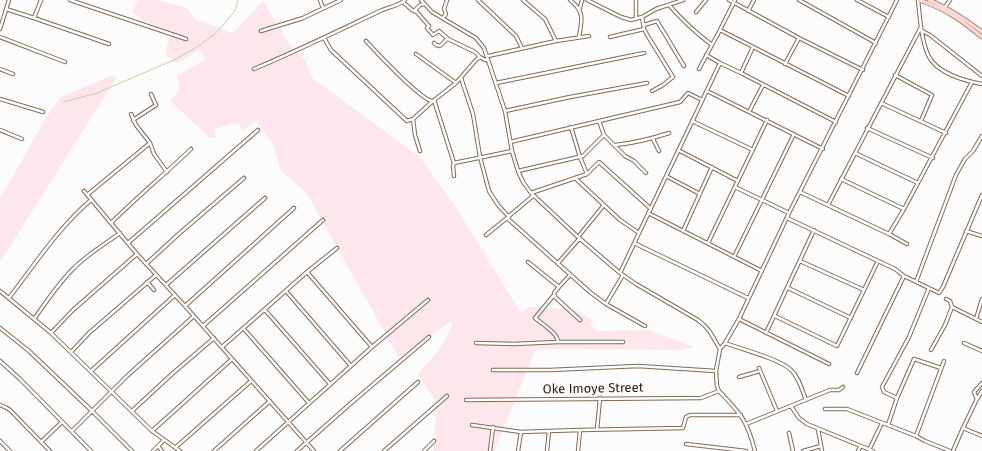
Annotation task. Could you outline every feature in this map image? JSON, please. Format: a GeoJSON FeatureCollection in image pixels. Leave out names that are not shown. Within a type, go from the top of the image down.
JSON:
{"type":"FeatureCollection","features":[{"type":"Feature","properties":{"kind":"main road"},"geometry":{"type":"LineString","coordinates":[[919,0],[944,9],[957,17],[982,37]]}},
{"type":"Feature","properties":{"kind":"main road"},"geometry":{"type":"LineString","coordinates":[[929,0],[960,16],[982,32]]}},
{"type":"Feature","properties":{"kind":"street"},"geometry":{"type":"LineString","coordinates":[[0,29],[9,0]]}},
{"type":"Feature","properties":{"kind":"street"},"geometry":{"type":"LineString","coordinates":[[34,18],[41,0]]}},
{"type":"Feature","properties":{"kind":"street"},"geometry":{"type":"LineString","coordinates":[[70,0],[186,39]]}},
{"type":"Feature","properties":{"kind":"street"},"geometry":{"type":"LineString","coordinates":[[320,0],[323,8]]}},
{"type":"Feature","properties":{"kind":"street"},"geometry":{"type":"LineString","coordinates":[[261,31],[293,22],[341,0]]}},
{"type":"Feature","properties":{"kind":"street"},"geometry":{"type":"LineString","coordinates":[[421,0],[432,12],[480,42],[488,57],[505,111],[510,142],[518,171],[522,182],[532,195],[578,238],[620,273],[698,320],[710,332],[720,349]]}},
{"type":"Feature","properties":{"kind":"street"},"geometry":{"type":"LineString","coordinates":[[443,18],[446,14],[444,10],[446,0]]}},
{"type":"Feature","properties":{"kind":"street"},"geometry":{"type":"LineString","coordinates":[[478,0],[516,36],[522,48]]}},
{"type":"Feature","properties":{"kind":"street"},"geometry":{"type":"LineString","coordinates":[[523,0],[545,19],[556,41]]}},
{"type":"Feature","properties":{"kind":"street"},"geometry":{"type":"LineString","coordinates":[[570,0],[580,8]]}},
{"type":"Feature","properties":{"kind":"street"},"geometry":{"type":"LineString","coordinates":[[579,37],[582,15],[580,8],[582,0]]}},
{"type":"Feature","properties":{"kind":"street"},"geometry":{"type":"LineString","coordinates":[[587,0],[626,19],[636,19],[656,9],[683,0]]}},
{"type":"Feature","properties":{"kind":"street"},"geometry":{"type":"LineString","coordinates":[[636,0],[636,19]]}},
{"type":"Feature","properties":{"kind":"street"},"geometry":{"type":"LineString","coordinates":[[696,12],[706,0]]}},
{"type":"Feature","properties":{"kind":"street"},"geometry":{"type":"LineString","coordinates":[[729,0],[734,1],[748,11],[863,70]]}},
{"type":"Feature","properties":{"kind":"street"},"geometry":{"type":"LineString","coordinates":[[748,11],[754,0]]}},
{"type":"Feature","properties":{"kind":"street"},"geometry":{"type":"LineString","coordinates":[[799,0],[876,43]]}},
{"type":"Feature","properties":{"kind":"street"},"geometry":{"type":"LineString","coordinates":[[857,0],[888,17]]}},
{"type":"Feature","properties":{"kind":"street"},"geometry":{"type":"LineString","coordinates":[[755,451],[742,415],[719,391],[717,386],[716,371],[720,349],[739,318],[787,218],[897,0]]}},
{"type":"Feature","properties":{"kind":"street"},"geometry":{"type":"LineString","coordinates":[[919,0],[921,29],[929,57],[935,64],[951,75],[982,84]]}},
{"type":"Feature","properties":{"kind":"street"},"geometry":{"type":"LineString","coordinates":[[945,7],[950,0]]}},
{"type":"Feature","properties":{"kind":"street"},"geometry":{"type":"LineString","coordinates":[[254,69],[404,1],[429,26],[428,28],[431,34],[433,35],[439,31],[448,39],[475,52],[480,58],[485,60],[488,57],[522,48],[589,36]]}},
{"type":"Feature","properties":{"kind":"street"},"geometry":{"type":"LineString","coordinates":[[699,69],[734,1]]}},
{"type":"Feature","properties":{"kind":"street"},"geometry":{"type":"LineString","coordinates":[[416,12],[416,8],[424,4]]}},
{"type":"Feature","properties":{"kind":"street"},"geometry":{"type":"LineString","coordinates":[[669,5],[695,33],[712,45]]}},
{"type":"Feature","properties":{"kind":"street"},"geometry":{"type":"LineString","coordinates":[[6,9],[109,44]]}},
{"type":"Feature","properties":{"kind":"street"},"geometry":{"type":"LineString","coordinates":[[642,17],[644,29],[673,75],[672,79],[652,91]]}},
{"type":"Feature","properties":{"kind":"street"},"geometry":{"type":"LineString","coordinates":[[644,25],[658,21],[684,66]]}},
{"type":"Feature","properties":{"kind":"street"},"geometry":{"type":"LineString","coordinates":[[610,37],[644,29]]}},
{"type":"Feature","properties":{"kind":"street"},"geometry":{"type":"LineString","coordinates":[[828,205],[895,75],[921,29]]}},
{"type":"Feature","properties":{"kind":"street"},"geometry":{"type":"LineString","coordinates":[[921,29],[982,76]]}},
{"type":"Feature","properties":{"kind":"street"},"geometry":{"type":"LineString","coordinates":[[720,30],[849,96]]}},
{"type":"Feature","properties":{"kind":"street"},"geometry":{"type":"LineString","coordinates":[[0,37],[65,62]]}},
{"type":"Feature","properties":{"kind":"street"},"geometry":{"type":"LineString","coordinates":[[324,38],[331,50],[407,121],[413,119],[433,100],[456,84],[476,60],[480,58]]}},
{"type":"Feature","properties":{"kind":"street"},"geometry":{"type":"LineString","coordinates":[[785,64],[799,38]]}},
{"type":"Feature","properties":{"kind":"street"},"geometry":{"type":"LineString","coordinates":[[434,43],[440,46],[448,39]]}},
{"type":"Feature","properties":{"kind":"street"},"geometry":{"type":"LineString","coordinates":[[366,41],[398,74],[425,98],[433,100]]}},
{"type":"Feature","properties":{"kind":"street"},"geometry":{"type":"LineString","coordinates":[[741,72],[753,47]]}},
{"type":"Feature","properties":{"kind":"street"},"geometry":{"type":"LineString","coordinates":[[496,83],[644,53]]}},
{"type":"Feature","properties":{"kind":"street"},"geometry":{"type":"LineString","coordinates":[[416,54],[456,84]]}},
{"type":"Feature","properties":{"kind":"street"},"geometry":{"type":"LineString","coordinates":[[706,55],[836,122]]}},
{"type":"Feature","properties":{"kind":"street"},"geometry":{"type":"LineString","coordinates":[[620,273],[720,63]]}},
{"type":"Feature","properties":{"kind":"street"},"geometry":{"type":"LineString","coordinates":[[0,69],[13,74]]}},
{"type":"Feature","properties":{"kind":"street"},"geometry":{"type":"LineString","coordinates":[[895,75],[932,95],[921,121]]}},
{"type":"Feature","properties":{"kind":"street"},"geometry":{"type":"LineString","coordinates":[[462,78],[473,114],[480,157],[489,191],[498,204],[508,217],[570,275],[606,304],[645,326]]}},
{"type":"Feature","properties":{"kind":"street"},"geometry":{"type":"LineString","coordinates":[[889,234],[918,184],[972,82]]}},
{"type":"Feature","properties":{"kind":"street"},"geometry":{"type":"LineString","coordinates":[[505,111],[647,83]]}},
{"type":"Feature","properties":{"kind":"street"},"geometry":{"type":"LineString","coordinates":[[749,112],[763,85]]}},
{"type":"Feature","properties":{"kind":"street"},"geometry":{"type":"LineString","coordinates":[[706,91],[823,149]]}},
{"type":"Feature","properties":{"kind":"street"},"geometry":{"type":"LineString","coordinates":[[510,142],[680,102],[688,93],[702,100]]}},
{"type":"Feature","properties":{"kind":"street"},"geometry":{"type":"LineString","coordinates":[[133,120],[156,105],[151,94]]}},
{"type":"Feature","properties":{"kind":"street"},"geometry":{"type":"LineString","coordinates":[[0,99],[43,112]]}},
{"type":"Feature","properties":{"kind":"street"},"geometry":{"type":"LineString","coordinates":[[433,100],[454,163],[454,176]]}},
{"type":"Feature","properties":{"kind":"street"},"geometry":{"type":"LineString","coordinates":[[881,103],[946,132]]}},
{"type":"Feature","properties":{"kind":"street"},"geometry":{"type":"LineString","coordinates":[[131,114],[136,125],[150,143],[154,154],[166,172]]}},
{"type":"Feature","properties":{"kind":"street"},"geometry":{"type":"LineString","coordinates":[[413,119],[415,135],[420,151]]}},
{"type":"Feature","properties":{"kind":"street"},"geometry":{"type":"LineString","coordinates":[[708,243],[767,120]]}},
{"type":"Feature","properties":{"kind":"street"},"geometry":{"type":"LineString","coordinates":[[599,121],[604,135],[625,156],[634,161],[646,173]]}},
{"type":"Feature","properties":{"kind":"street"},"geometry":{"type":"LineString","coordinates":[[692,121],[753,150]]}},
{"type":"Feature","properties":{"kind":"street"},"geometry":{"type":"LineString","coordinates":[[571,127],[587,174]]}},
{"type":"Feature","properties":{"kind":"street"},"geometry":{"type":"LineString","coordinates":[[868,128],[932,158]]}},
{"type":"Feature","properties":{"kind":"street"},"geometry":{"type":"LineString","coordinates":[[0,130],[22,139]]}},
{"type":"Feature","properties":{"kind":"street"},"geometry":{"type":"LineString","coordinates":[[128,243],[258,130]]}},
{"type":"Feature","properties":{"kind":"street"},"geometry":{"type":"LineString","coordinates":[[614,145],[629,144],[653,139],[669,133]]}},
{"type":"Feature","properties":{"kind":"street"},"geometry":{"type":"LineString","coordinates":[[734,257],[794,134]]}},
{"type":"Feature","properties":{"kind":"street"},"geometry":{"type":"LineString","coordinates":[[518,171],[580,157],[584,155],[604,135]]}},
{"type":"Feature","properties":{"kind":"street"},"geometry":{"type":"LineString","coordinates":[[916,282],[956,175],[965,159],[982,136]]}},
{"type":"Feature","properties":{"kind":"street"},"geometry":{"type":"LineString","coordinates":[[653,139],[659,151]]}},
{"type":"Feature","properties":{"kind":"street"},"geometry":{"type":"LineString","coordinates":[[87,194],[150,143]]}},
{"type":"Feature","properties":{"kind":"street"},"geometry":{"type":"LineString","coordinates":[[111,224],[131,203],[191,148]]}},
{"type":"Feature","properties":{"kind":"street"},"geometry":{"type":"LineString","coordinates":[[678,150],[738,181]]}},
{"type":"Feature","properties":{"kind":"street"},"geometry":{"type":"LineString","coordinates":[[454,163],[512,151]]}},
{"type":"Feature","properties":{"kind":"street"},"geometry":{"type":"LineString","coordinates":[[855,153],[918,184]]}},
{"type":"Feature","properties":{"kind":"street"},"geometry":{"type":"LineString","coordinates":[[486,235],[532,195],[587,174],[598,163],[600,163],[650,208]]}},
{"type":"Feature","properties":{"kind":"street"},"geometry":{"type":"LineString","coordinates":[[683,231],[712,167]]}},
{"type":"Feature","properties":{"kind":"street"},"geometry":{"type":"LineString","coordinates":[[666,176],[700,194]]}},
{"type":"Feature","properties":{"kind":"street"},"geometry":{"type":"LineString","coordinates":[[146,264],[244,178]]}},
{"type":"Feature","properties":{"kind":"street"},"geometry":{"type":"LineString","coordinates":[[575,178],[604,205],[639,233]]}},
{"type":"Feature","properties":{"kind":"street"},"geometry":{"type":"LineString","coordinates":[[841,179],[904,209]]}},
{"type":"Feature","properties":{"kind":"street"},"geometry":{"type":"LineString","coordinates":[[735,187],[789,214]]}},
{"type":"Feature","properties":{"kind":"street"},"geometry":{"type":"LineString","coordinates":[[84,190],[137,254],[314,451]]}},
{"type":"Feature","properties":{"kind":"street"},"geometry":{"type":"LineString","coordinates":[[800,192],[889,234],[906,244]]}},
{"type":"Feature","properties":{"kind":"street"},"geometry":{"type":"LineString","coordinates":[[787,218],[899,271],[904,276],[939,293],[942,291],[982,195]]}},
{"type":"Feature","properties":{"kind":"street"},"geometry":{"type":"LineString","coordinates":[[166,285],[265,198]]}},
{"type":"Feature","properties":{"kind":"street"},"geometry":{"type":"LineString","coordinates":[[9,298],[77,212],[91,200]]}},
{"type":"Feature","properties":{"kind":"street"},"geometry":{"type":"LineString","coordinates":[[558,263],[604,205]]}},
{"type":"Feature","properties":{"kind":"street"},"geometry":{"type":"LineString","coordinates":[[185,306],[294,208]]}},
{"type":"Feature","properties":{"kind":"street"},"geometry":{"type":"LineString","coordinates":[[648,213],[762,271]]}},
{"type":"Feature","properties":{"kind":"street"},"geometry":{"type":"LineString","coordinates":[[203,326],[323,220]]}},
{"type":"Feature","properties":{"kind":"street"},"geometry":{"type":"LineString","coordinates":[[766,333],[814,230]]}},
{"type":"Feature","properties":{"kind":"street"},"geometry":{"type":"LineString","coordinates":[[966,231],[982,236]]}},
{"type":"Feature","properties":{"kind":"street"},"geometry":{"type":"LineString","coordinates":[[34,319],[74,267],[120,233]]}},
{"type":"Feature","properties":{"kind":"street"},"geometry":{"type":"LineString","coordinates":[[634,243],[748,298]]}},
{"type":"Feature","properties":{"kind":"street"},"geometry":{"type":"LineString","coordinates":[[222,348],[307,272],[337,248]]}},
{"type":"Feature","properties":{"kind":"street"},"geometry":{"type":"LineString","coordinates":[[50,333],[73,310],[137,254]]}},
{"type":"Feature","properties":{"kind":"street"},"geometry":{"type":"LineString","coordinates":[[800,261],[864,290]]}},
{"type":"Feature","properties":{"kind":"street"},"geometry":{"type":"LineString","coordinates":[[774,316],[837,346],[878,261]]}},
{"type":"Feature","properties":{"kind":"street"},"geometry":{"type":"LineString","coordinates":[[528,262],[560,287]]}},
{"type":"Feature","properties":{"kind":"street"},"geometry":{"type":"LineString","coordinates":[[307,272],[372,347]]}},
{"type":"Feature","properties":{"kind":"street"},"geometry":{"type":"LineString","coordinates":[[71,352],[89,333],[156,275]]}},
{"type":"Feature","properties":{"kind":"street"},"geometry":{"type":"LineString","coordinates":[[558,342],[558,338],[535,318],[570,275]]}},
{"type":"Feature","properties":{"kind":"street"},"geometry":{"type":"LineString","coordinates":[[606,304],[623,275]]}},
{"type":"Feature","properties":{"kind":"street"},"geometry":{"type":"LineString","coordinates":[[858,373],[904,276]]}},
{"type":"Feature","properties":{"kind":"street"},"geometry":{"type":"LineString","coordinates":[[147,282],[154,290]]}},
{"type":"Feature","properties":{"kind":"street"},"geometry":{"type":"LineString","coordinates":[[788,288],[851,318]]}},
{"type":"Feature","properties":{"kind":"street"},"geometry":{"type":"LineString","coordinates":[[897,398],[884,392],[882,387],[910,337],[929,288]]}},
{"type":"Feature","properties":{"kind":"street"},"geometry":{"type":"LineString","coordinates":[[0,291],[71,352],[112,390],[152,431],[180,451]]}},
{"type":"Feature","properties":{"kind":"street"},"geometry":{"type":"LineString","coordinates":[[286,291],[351,366]]}},
{"type":"Feature","properties":{"kind":"street"},"geometry":{"type":"LineString","coordinates":[[91,371],[175,295]]}},
{"type":"Feature","properties":{"kind":"street"},"geometry":{"type":"LineString","coordinates":[[554,295],[580,320]]}},
{"type":"Feature","properties":{"kind":"street"},"geometry":{"type":"LineString","coordinates":[[931,350],[945,325],[952,307],[950,301],[946,298]]}},
{"type":"Feature","properties":{"kind":"street"},"geometry":{"type":"LineString","coordinates":[[976,319],[982,299]]}},
{"type":"Feature","properties":{"kind":"street"},"geometry":{"type":"LineString","coordinates":[[256,451],[372,347],[428,300]]}},
{"type":"Feature","properties":{"kind":"street"},"geometry":{"type":"LineString","coordinates":[[952,307],[982,322]]}},
{"type":"Feature","properties":{"kind":"street"},"geometry":{"type":"LineString","coordinates":[[265,310],[330,384]]}},
{"type":"Feature","properties":{"kind":"street"},"geometry":{"type":"LineString","coordinates":[[72,431],[112,390],[194,316]]}},
{"type":"Feature","properties":{"kind":"street"},"geometry":{"type":"LineString","coordinates":[[739,318],[829,364]]}},
{"type":"Feature","properties":{"kind":"street"},"geometry":{"type":"LineString","coordinates":[[0,328],[29,351],[132,451]]}},
{"type":"Feature","properties":{"kind":"street"},"geometry":{"type":"LineString","coordinates":[[244,329],[309,404]]}},
{"type":"Feature","properties":{"kind":"street"},"geometry":{"type":"LineString","coordinates":[[297,451],[429,337]]}},
{"type":"Feature","properties":{"kind":"street"},"geometry":{"type":"LineString","coordinates":[[132,411],[214,338]]}},
{"type":"Feature","properties":{"kind":"street"},"geometry":{"type":"LineString","coordinates":[[476,343],[514,344],[623,342]]}},
{"type":"Feature","properties":{"kind":"street"},"geometry":{"type":"LineString","coordinates":[[725,343],[779,362],[791,370],[796,375],[806,400]]}},
{"type":"Feature","properties":{"kind":"street"},"geometry":{"type":"LineString","coordinates":[[964,343],[982,351]]}},
{"type":"Feature","properties":{"kind":"street"},"geometry":{"type":"LineString","coordinates":[[152,431],[232,359]]}},
{"type":"Feature","properties":{"kind":"street"},"geometry":{"type":"LineString","coordinates":[[888,425],[897,398],[914,359],[941,368]]}},
{"type":"Feature","properties":{"kind":"street"},"geometry":{"type":"LineString","coordinates":[[0,361],[20,379],[91,451]]}},
{"type":"Feature","properties":{"kind":"street"},"geometry":{"type":"LineString","coordinates":[[916,436],[944,361]]}},
{"type":"Feature","properties":{"kind":"street"},"geometry":{"type":"LineString","coordinates":[[493,370],[550,370],[638,366],[716,371]]}},
{"type":"Feature","properties":{"kind":"street"},"geometry":{"type":"LineString","coordinates":[[739,377],[759,369],[777,411]]}},
{"type":"Feature","properties":{"kind":"street"},"geometry":{"type":"LineString","coordinates":[[176,447],[251,381]]}},
{"type":"Feature","properties":{"kind":"street"},"geometry":{"type":"LineString","coordinates":[[340,451],[418,382]]}},
{"type":"Feature","properties":{"kind":"street"},"geometry":{"type":"LineString","coordinates":[[977,399],[974,392],[982,383]]}},
{"type":"Feature","properties":{"kind":"street"},"geometry":{"type":"LineString","coordinates":[[746,424],[832,389],[839,390],[842,387]]}},
{"type":"Feature","properties":{"kind":"street","name":"Oke Imoye Street"},"geometry":{"type":"LineString","coordinates":[[466,400],[700,398],[719,391]]}},
{"type":"Feature","properties":{"kind":"street"},"geometry":{"type":"LineString","coordinates":[[825,409],[847,408],[952,451],[982,391]]}},
{"type":"Feature","properties":{"kind":"street"},"geometry":{"type":"LineString","coordinates":[[384,451],[447,396]]}},
{"type":"Feature","properties":{"kind":"street"},"geometry":{"type":"LineString","coordinates":[[597,430],[600,398]]}},
{"type":"Feature","properties":{"kind":"street"},"geometry":{"type":"LineString","coordinates":[[214,451],[270,401]]}},
{"type":"Feature","properties":{"kind":"street"},"geometry":{"type":"LineString","coordinates":[[0,405],[10,410],[50,451]]}},
{"type":"Feature","properties":{"kind":"street"},"geometry":{"type":"LineString","coordinates":[[791,406],[802,421],[860,447],[873,451]]}},
{"type":"Feature","properties":{"kind":"street"},"geometry":{"type":"LineString","coordinates":[[472,425],[521,432],[683,428],[686,417],[690,415],[742,415]]}},
{"type":"Feature","properties":{"kind":"street"},"geometry":{"type":"LineString","coordinates":[[41,442],[62,422]]}},
{"type":"Feature","properties":{"kind":"street"},"geometry":{"type":"LineString","coordinates":[[869,450],[882,423]]}},
{"type":"Feature","properties":{"kind":"street"},"geometry":{"type":"LineString","coordinates":[[490,451],[493,428]]}},
{"type":"Feature","properties":{"kind":"street"},"geometry":{"type":"LineString","coordinates":[[963,428],[982,436]]}},
{"type":"Feature","properties":{"kind":"street"},"geometry":{"type":"LineString","coordinates":[[818,429],[822,451]]}},
{"type":"Feature","properties":{"kind":"street"},"geometry":{"type":"LineString","coordinates":[[578,451],[580,430]]}},
{"type":"Feature","properties":{"kind":"street"},"geometry":{"type":"LineString","coordinates":[[547,451],[549,431]]}},
{"type":"Feature","properties":{"kind":"street"},"geometry":{"type":"LineString","coordinates":[[518,451],[521,432]]}},
{"type":"Feature","properties":{"kind":"street"},"geometry":{"type":"LineString","coordinates":[[789,432],[793,451]]}},
{"type":"Feature","properties":{"kind":"street"},"geometry":{"type":"LineString","coordinates":[[153,451],[164,440]]}},
{"type":"Feature","properties":{"kind":"street"},"geometry":{"type":"LineString","coordinates":[[0,441],[10,451]]}},
{"type":"Feature","properties":{"kind":"street"},"geometry":{"type":"LineString","coordinates":[[424,451],[434,441]]}},
{"type":"Feature","properties":{"kind":"street"},"geometry":{"type":"LineString","coordinates":[[686,444],[746,451]]}},
{"type":"Feature","properties":{"kind":"street"},"geometry":{"type":"LineString","coordinates":[[158,446],[162,451]]}},
{"type":"Feature","properties":{"kind":"street"},"geometry":{"type":"LineString","coordinates":[[803,451],[821,446]]}},
{"type":"Feature","properties":{"kind":"street"},"geometry":{"type":"LineString","coordinates":[[858,451],[860,447]]}},
{"type":"Feature","properties":{"kind":"shaded area"},"geometry":{"type":"Polygon","coordinates":[[[138,0],[158,0],[187,8],[195,19],[233,33],[263,1],[290,45],[305,60],[312,78],[420,157],[455,206],[521,313],[529,307],[576,310],[593,321],[590,324],[597,331],[649,330],[694,347],[681,350],[536,349],[494,451],[433,451],[437,404],[418,374],[440,349],[453,323],[450,322],[399,358],[306,192],[281,171],[273,144],[256,121],[242,131],[239,122],[214,129],[216,138],[209,137],[170,101],[179,90],[177,76],[206,59],[199,50],[177,63],[166,55],[166,48],[173,32],[145,22],[132,12],[138,0]]]}},
{"type":"Feature","properties":{"kind":"shaded area"},"geometry":{"type":"Polygon","coordinates":[[[110,76],[117,77],[0,262],[0,199],[47,116],[61,97],[110,76]]]}},
{"type":"Feature","properties":{"kind":"waterway"},"geometry":{"type":"LineString","coordinates":[[63,102],[97,93],[176,59],[197,47],[215,34],[235,11],[238,0]]}}]}
